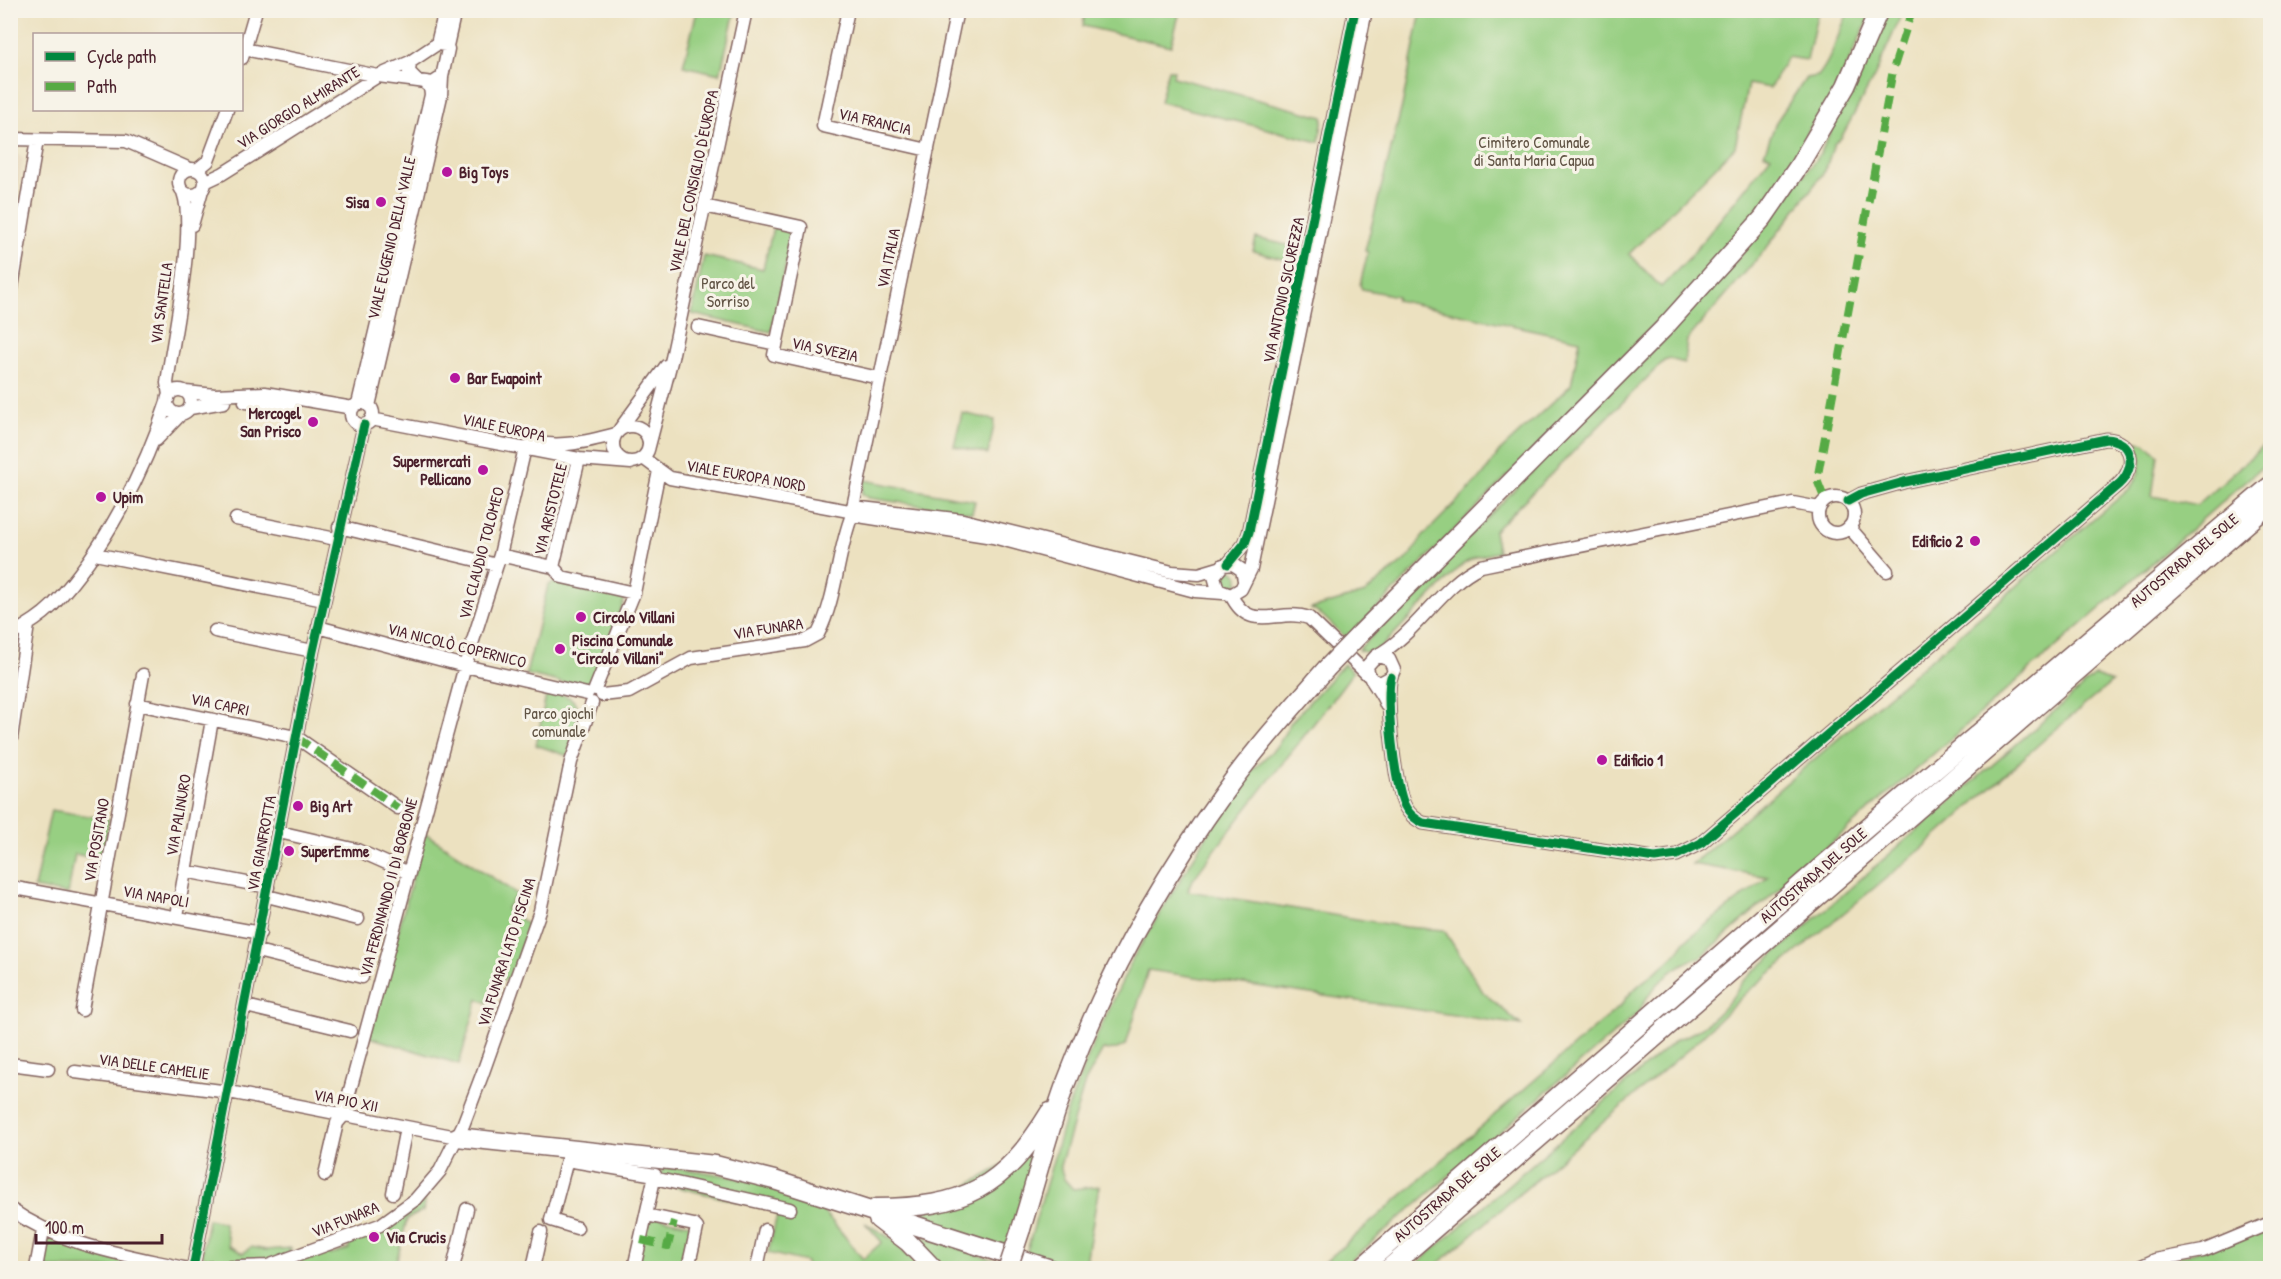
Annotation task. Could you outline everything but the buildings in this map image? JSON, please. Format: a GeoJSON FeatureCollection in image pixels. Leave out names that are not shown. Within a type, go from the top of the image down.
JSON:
{"type":"FeatureCollection","features":[{"type":"Feature","properties":{"kind":"highway"},"geometry":{"type":"LineString","coordinates":[[1008,1269],[1065,1086],[1103,996],[1173,867],[1226,789],[1326,669],[1663,329],[1762,218],[1798,167],[1846,86],[1879,10]]}},
{"type":"Feature","properties":{"kind":"highway","name":"AUTOSTRADA DEL SOLE"},"geometry":{"type":"LineString","coordinates":[[1361,1269],[1824,864],[2271,486]]}},
{"type":"Feature","properties":{"kind":"highway","name":"AUTOSTRADA DEL SOLE"},"geometry":{"type":"LineString","coordinates":[[1389,1269],[2271,504]]}},
{"type":"Feature","properties":{"kind":"highway"},"geometry":{"type":"LineString","coordinates":[[862,1208],[910,1208],[944,1203],[984,1186],[1018,1157],[1038,1131],[1065,1086]]}},
{"type":"Feature","properties":{"kind":"highway"},"geometry":{"type":"LineString","coordinates":[[457,1137],[715,1164],[774,1180],[1048,1269]]}},
{"type":"Feature","properties":{"kind":"highway"},"geometry":{"type":"LineString","coordinates":[[862,1208],[908,1242],[933,1269]]}},
{"type":"Feature","properties":{"kind":"highway"},"geometry":{"type":"LineString","coordinates":[[1013,1269],[1022,1229]]}},
{"type":"Feature","properties":{"kind":"street"},"geometry":{"type":"LineString","coordinates":[[256,10],[243,54],[421,82],[433,83],[442,77]]}},
{"type":"Feature","properties":{"kind":"street"},"geometry":{"type":"LineString","coordinates":[[442,45],[445,10]]}},
{"type":"Feature","properties":{"kind":"street"},"geometry":{"type":"LineString","coordinates":[[442,45],[455,10]]}},
{"type":"Feature","properties":{"kind":"street","name":"VIALE DEL CONSIGLIO D'EUROPA"},"geometry":{"type":"LineString","coordinates":[[646,452],[672,357],[746,10]]}},
{"type":"Feature","properties":{"kind":"street","name":"VIA FRANCIA"},"geometry":{"type":"LineString","coordinates":[[848,10],[823,126],[928,150]]}},
{"type":"Feature","properties":{"kind":"street","name":"VIA ITALIA"},"geometry":{"type":"LineString","coordinates":[[851,511],[957,10]]}},
{"type":"Feature","properties":{"kind":"street","name":"VIA ANTONIO SICUREZZA"},"geometry":{"type":"LineString","coordinates":[[1223,566],[1245,543],[1249,532],[1355,10]]}},
{"type":"Feature","properties":{"kind":"street","name":"VIA ANTONIO SICUREZZA"},"geometry":{"type":"LineString","coordinates":[[1227,594],[1241,589],[1251,569],[1366,10]]}},
{"type":"Feature","properties":{"kind":"street","name":"VIA GIORGIO ALMIRANTE"},"geometry":{"type":"LineString","coordinates":[[203,186],[378,76],[442,45]]}},
{"type":"Feature","properties":{"kind":"street","name":"VIALE EUGENIO DELLA VALLE"},"geometry":{"type":"LineString","coordinates":[[393,274],[441,96],[442,45]]}},
{"type":"Feature","properties":{"kind":"street","name":"VIALE EUGENIO DELLA VALLE"},"geometry":{"type":"LineString","coordinates":[[362,413],[431,95],[430,87],[409,72],[410,62]]}},
{"type":"Feature","properties":{"kind":"street"},"geometry":{"type":"LineString","coordinates":[[194,169],[202,175],[203,186],[195,195],[181,188],[180,176],[208,161],[225,114]]}},
{"type":"Feature","properties":{"kind":"street","name":"VIA SANTELLA"},"geometry":{"type":"LineString","coordinates":[[186,244],[203,186],[216,164],[225,130],[225,114]]}},
{"type":"Feature","properties":{"kind":"street","name":"VIA SANTELLA"},"geometry":{"type":"LineString","coordinates":[[10,139],[114,139],[137,144],[194,169]]}},
{"type":"Feature","properties":{"kind":"street"},"geometry":{"type":"LineString","coordinates":[[10,299],[37,140]]}},
{"type":"Feature","properties":{"kind":"street","name":"VIA SANTELLA"},"geometry":{"type":"LineString","coordinates":[[158,155],[181,188],[187,204],[186,244],[169,367],[176,394]]}},
{"type":"Feature","properties":{"kind":"street"},"geometry":{"type":"LineString","coordinates":[[698,327],[776,344],[801,227],[704,206]]}},
{"type":"Feature","properties":{"kind":"street","name":"VIA SVEZIA"},"geometry":{"type":"LineString","coordinates":[[776,344],[774,355],[879,378]]}},
{"type":"Feature","properties":{"kind":"street","name":"VIALE DEL CONSIGLIO D'EUROPA"},"geometry":{"type":"LineString","coordinates":[[618,432],[672,357]]}},
{"type":"Feature","properties":{"kind":"street","name":"VIALE EUROPA"},"geometry":{"type":"LineString","coordinates":[[176,394],[265,393],[579,459],[631,463]]}},
{"type":"Feature","properties":{"kind":"street"},"geometry":{"type":"LineString","coordinates":[[176,394],[170,410],[185,411]]}},
{"type":"Feature","properties":{"kind":"street"},"geometry":{"type":"LineString","coordinates":[[153,443],[185,411],[190,397],[176,394]]}},
{"type":"Feature","properties":{"kind":"street"},"geometry":{"type":"LineString","coordinates":[[10,635],[51,608],[94,554],[153,443],[176,394]]}},
{"type":"Feature","properties":{"kind":"street","name":"VIALE EUROPA"},"geometry":{"type":"LineString","coordinates":[[185,411],[213,402],[263,402],[362,413],[559,446],[582,444],[618,432]]}},
{"type":"Feature","properties":{"kind":"street","name":"VIA GIANFROTTA"},"geometry":{"type":"LineString","coordinates":[[193,1269],[257,951],[296,737],[362,413]]}},
{"type":"Feature","properties":{"kind":"street"},"geometry":{"type":"LineString","coordinates":[[632,426],[642,430],[646,452],[631,463],[620,459],[614,450],[618,432],[632,426]]}},
{"type":"Feature","properties":{"kind":"street"},"geometry":{"type":"LineString","coordinates":[[1402,638],[1394,654],[1389,711],[1402,799],[1406,808],[1424,823],[1655,858],[1677,855],[1701,843],[2120,484],[2129,471],[2131,456],[2119,442],[2106,439],[1904,482],[1861,494],[1848,501],[1832,497],[1819,508],[1818,520],[1826,530],[1838,533],[1849,527],[1854,517],[1848,501]]}},
{"type":"Feature","properties":{"kind":"street","name":"VIA CLAUDIO TOLOMEO"},"geometry":{"type":"LineString","coordinates":[[465,666],[499,560],[525,448]]}},
{"type":"Feature","properties":{"kind":"street","name":"VIALE EUROPA NORD"},"geometry":{"type":"LineString","coordinates":[[646,452],[659,471],[670,478],[851,511]]}},
{"type":"Feature","properties":{"kind":"street","name":"VIA ARISTOTELE"},"geometry":{"type":"LineString","coordinates":[[553,567],[579,459]]}},
{"type":"Feature","properties":{"kind":"street","name":"VIA FUNARA LATO PISCINA"},"geometry":{"type":"LineString","coordinates":[[457,1137],[482,1075],[540,911],[579,732],[634,593],[659,471]]}},
{"type":"Feature","properties":{"kind":"street"},"geometry":{"type":"LineString","coordinates":[[1392,672],[1380,683],[1370,677],[1367,666],[1374,657],[1402,638],[1464,576],[1481,566],[1793,503],[1819,508]]}},
{"type":"Feature","properties":{"kind":"street"},"geometry":{"type":"LineString","coordinates":[[851,511],[963,520],[1172,572],[1199,574],[1223,566],[1242,570],[1245,580]]}},
{"type":"Feature","properties":{"kind":"street"},"geometry":{"type":"LineString","coordinates":[[851,511],[993,537],[1195,591],[1227,594]]}},
{"type":"Feature","properties":{"kind":"street","name":"VIA FUNARA"},"geometry":{"type":"LineString","coordinates":[[594,695],[629,692],[691,658],[805,641],[818,634],[830,602],[851,511]]}},
{"type":"Feature","properties":{"kind":"street"},"geometry":{"type":"LineString","coordinates":[[236,519],[553,567],[562,577],[634,593]]}},
{"type":"Feature","properties":{"kind":"street"},"geometry":{"type":"LineString","coordinates":[[1849,527],[1887,571]]}},
{"type":"Feature","properties":{"kind":"street"},"geometry":{"type":"LineString","coordinates":[[94,554],[324,600]]}},
{"type":"Feature","properties":{"kind":"street"},"geometry":{"type":"LineString","coordinates":[[1223,566],[1214,582],[1239,610],[1252,617],[1297,615],[1309,618],[1379,687],[1389,711]]}},
{"type":"Feature","properties":{"kind":"street"},"geometry":{"type":"LineString","coordinates":[[10,745],[28,625]]}},
{"type":"Feature","properties":{"kind":"street","name":"VIA NICOLÒ COPERNICO"},"geometry":{"type":"LineString","coordinates":[[318,627],[465,666],[594,695]]}},
{"type":"Feature","properties":{"kind":"street"},"geometry":{"type":"LineString","coordinates":[[215,631],[313,651]]}},
{"type":"Feature","properties":{"kind":"street"},"geometry":{"type":"LineString","coordinates":[[1349,655],[1385,656],[1392,672]]}},
{"type":"Feature","properties":{"kind":"street","name":"VIA FERDINANDO II DI BORBONE"},"geometry":{"type":"LineString","coordinates":[[325,1175],[337,1124],[343,1116],[465,666]]}},
{"type":"Feature","properties":{"kind":"street","name":"VIA POSITANO"},"geometry":{"type":"LineString","coordinates":[[82,1010],[143,675]]}},
{"type":"Feature","properties":{"kind":"street","name":"VIA CAPRI"},"geometry":{"type":"LineString","coordinates":[[137,704],[296,737]]}},
{"type":"Feature","properties":{"kind":"street","name":"VIA PALINURO"},"geometry":{"type":"LineString","coordinates":[[177,916],[212,720]]}},
{"type":"Feature","properties":{"kind":"street"},"geometry":{"type":"LineString","coordinates":[[296,737],[398,808]]}},
{"type":"Feature","properties":{"kind":"street"},"geometry":{"type":"LineString","coordinates":[[279,832],[357,850],[409,873]]}},
{"type":"Feature","properties":{"kind":"street"},"geometry":{"type":"LineString","coordinates":[[185,871],[268,892],[358,919]]}},
{"type":"Feature","properties":{"kind":"street","name":"VIA NAPOLI"},"geometry":{"type":"LineString","coordinates":[[10,887],[260,933]]}},
{"type":"Feature","properties":{"kind":"street"},"geometry":{"type":"LineString","coordinates":[[257,951],[362,977]]}},
{"type":"Feature","properties":{"kind":"street"},"geometry":{"type":"LineString","coordinates":[[246,1006],[350,1031]]}},
{"type":"Feature","properties":{"kind":"street"},"geometry":{"type":"LineString","coordinates":[[10,1064],[48,1069]]}},
{"type":"Feature","properties":{"kind":"street","name":"VIA DELLE CAMELIE"},"geometry":{"type":"LineString","coordinates":[[75,1072],[229,1092]]}},
{"type":"Feature","properties":{"kind":"street","name":"VIA PIO XII"},"geometry":{"type":"LineString","coordinates":[[229,1092],[457,1137]]}},
{"type":"Feature","properties":{"kind":"street"},"geometry":{"type":"LineString","coordinates":[[393,1193],[406,1128]]}},
{"type":"Feature","properties":{"kind":"street","name":"VIA FUNARA"},"geometry":{"type":"LineString","coordinates":[[209,1269],[270,1268],[380,1225],[400,1213],[440,1171],[457,1137]]}},
{"type":"Feature","properties":{"kind":"street"},"geometry":{"type":"LineString","coordinates":[[577,1228],[551,1220],[567,1160],[655,1175],[634,1269]]}},
{"type":"Feature","properties":{"kind":"street"},"geometry":{"type":"LineString","coordinates":[[654,1178],[790,1209]]}},
{"type":"Feature","properties":{"kind":"street"},"geometry":{"type":"LineString","coordinates":[[10,1209],[43,1230],[65,1239],[184,1269]]}},
{"type":"Feature","properties":{"kind":"street"},"geometry":{"type":"LineString","coordinates":[[453,1269],[467,1209]]}},
{"type":"Feature","properties":{"kind":"street"},"geometry":{"type":"LineString","coordinates":[[646,1215],[694,1225],[697,1228],[688,1269]]}},
{"type":"Feature","properties":{"kind":"street"},"geometry":{"type":"LineString","coordinates":[[2137,1269],[2156,1260],[2203,1251],[2271,1223]]}},
{"type":"Feature","properties":{"kind":"street"},"geometry":{"type":"LineString","coordinates":[[36,1269],[43,1230]]}},
{"type":"Feature","properties":{"kind":"street"},"geometry":{"type":"LineString","coordinates":[[757,1269],[765,1230]]}},
{"type":"Feature","properties":{"kind":"street"},"geometry":{"type":"LineString","coordinates":[[533,1269],[540,1232]]}},
{"type":"Feature","properties":{"kind":"shaded area"},"geometry":{"type":"Polygon","coordinates":[[[11,151],[15,151],[23,159],[11,236],[11,151]]]}},
{"type":"Feature","properties":{"kind":"green space"},"geometry":{"type":"Polygon","coordinates":[[[1085,10],[1180,11],[1171,46],[1083,26],[1085,10]]]}},
{"type":"Feature","properties":{"kind":"green space"},"geometry":{"type":"Polygon","coordinates":[[[697,11],[735,11],[720,74],[683,66],[697,11]]]}},
{"type":"Feature","properties":{"kind":"green space","name":"Cimitero Comunale di Santa Maria Capua"},"geometry":{"type":"Polygon","coordinates":[[[1421,11],[1818,11],[1807,60],[1787,57],[1770,88],[1748,84],[1735,147],[1629,254],[1661,287],[1690,257],[1771,156],[1764,154],[1776,122],[1806,78],[1818,76],[1823,69],[1849,11],[1872,11],[1832,99],[1810,128],[1792,165],[1719,261],[1347,639],[1322,615],[1311,609],[1365,593],[1411,555],[1423,536],[1484,474],[1499,452],[1571,385],[1580,340],[1396,300],[1397,296],[1362,289],[1360,285],[1368,252],[1365,251],[1402,106],[1421,11]]]}},
{"type":"Feature","properties":{"kind":"green space"},"geometry":{"type":"Polygon","coordinates":[[[1887,11],[1903,11],[1875,75],[1841,138],[1834,144],[1825,171],[1768,246],[1687,340],[1684,363],[1670,359],[1664,361],[1494,531],[1498,552],[1476,557],[1463,564],[1379,649],[1368,653],[1358,650],[1727,272],[1820,154],[1887,11]]]}},
{"type":"Feature","properties":{"kind":"green space"},"geometry":{"type":"Polygon","coordinates":[[[1168,70],[1174,70],[1173,77],[1323,117],[1319,142],[1160,102],[1168,70]]]}},
{"type":"Feature","properties":{"kind":"green space","name":"Parco del Sorriso"},"geometry":{"type":"Polygon","coordinates":[[[773,228],[793,232],[771,332],[692,314],[704,256],[763,269],[773,228]]]}},
{"type":"Feature","properties":{"kind":"green space"},"geometry":{"type":"Polygon","coordinates":[[[1256,238],[1296,247],[1293,262],[1253,251],[1256,238]]]}},
{"type":"Feature","properties":{"kind":"green space"},"geometry":{"type":"Polygon","coordinates":[[[962,413],[995,420],[988,454],[954,446],[962,413]]]}},
{"type":"Feature","properties":{"kind":"green space"},"geometry":{"type":"Polygon","coordinates":[[[2270,440],[2270,460],[1701,957],[1682,965],[1664,978],[1650,994],[1639,1012],[1342,1268],[1318,1268],[1621,1005],[1637,987],[1672,958],[1685,941],[1768,877],[1692,864],[2129,489],[2139,472],[2141,460],[2135,442],[2145,443],[2158,455],[2152,496],[2197,505],[2270,440]]]}},
{"type":"Feature","properties":{"kind":"green space"},"geometry":{"type":"Polygon","coordinates":[[[864,480],[975,501],[972,513],[869,498],[862,494],[864,480]]]}},
{"type":"Feature","properties":{"kind":"green space"},"geometry":{"type":"Polygon","coordinates":[[[1231,569],[1238,575],[1238,584],[1233,589],[1223,587],[1220,575],[1231,569]]]}},
{"type":"Feature","properties":{"kind":"green space"},"geometry":{"type":"Polygon","coordinates":[[[559,580],[626,595],[597,675],[584,685],[576,686],[526,674],[548,585],[559,580]]]}},
{"type":"Feature","properties":{"kind":"green space"},"geometry":{"type":"Polygon","coordinates":[[[1344,664],[1353,672],[1210,857],[1190,884],[1188,891],[1405,927],[1444,930],[1483,992],[1521,1025],[1148,970],[1126,1045],[1117,1049],[1103,1050],[1085,1082],[1060,1166],[1064,1179],[1073,1189],[1099,1186],[1087,1256],[1089,1268],[1068,1268],[1026,1254],[1068,1108],[1094,1042],[1134,956],[1220,814],[1250,773],[1278,745],[1291,722],[1344,664]]]}},
{"type":"Feature","properties":{"kind":"green space"},"geometry":{"type":"Polygon","coordinates":[[[2095,676],[2112,682],[1929,843],[1745,994],[1691,1047],[1446,1257],[1432,1268],[1412,1268],[1677,1039],[1697,1031],[1715,1017],[1742,982],[2095,676]]]}},
{"type":"Feature","properties":{"kind":"green space","name":"Parco giochi comunale"},"geometry":{"type":"Polygon","coordinates":[[[547,691],[570,698],[577,709],[578,717],[568,756],[536,745],[547,691]]]}},
{"type":"Feature","properties":{"kind":"green space"},"geometry":{"type":"Polygon","coordinates":[[[51,810],[109,819],[102,860],[75,854],[68,894],[34,888],[51,810]]]}},
{"type":"Feature","properties":{"kind":"green space"},"geometry":{"type":"Polygon","coordinates":[[[425,833],[517,894],[506,909],[529,925],[512,976],[495,983],[488,1003],[478,999],[459,1064],[369,1037],[425,833]]]}},
{"type":"Feature","properties":{"kind":"green space"},"geometry":{"type":"Polygon","coordinates":[[[1034,1148],[1038,1150],[1008,1249],[913,1219],[912,1213],[921,1212],[1034,1148]]]}},
{"type":"Feature","properties":{"kind":"green space"},"geometry":{"type":"Polygon","coordinates":[[[663,1167],[741,1179],[800,1197],[814,1204],[827,1215],[863,1259],[882,1242],[865,1223],[892,1239],[920,1268],[807,1268],[806,1262],[768,1253],[778,1211],[659,1183],[663,1167]]]}},
{"type":"Feature","properties":{"kind":"green space"},"geometry":{"type":"Polygon","coordinates":[[[425,1198],[423,1211],[407,1219],[395,1268],[293,1268],[294,1262],[326,1251],[331,1255],[349,1249],[349,1243],[390,1225],[425,1198]]]}},
{"type":"Feature","properties":{"kind":"green space"},"geometry":{"type":"Polygon","coordinates":[[[646,1215],[694,1225],[688,1268],[634,1268],[646,1215]]]}},
{"type":"Feature","properties":{"kind":"green space"},"geometry":{"type":"Polygon","coordinates":[[[208,1219],[224,1223],[229,1246],[243,1253],[251,1247],[266,1250],[291,1248],[290,1253],[271,1260],[209,1263],[202,1254],[208,1219]]]}},
{"type":"Feature","properties":{"kind":"green space"},"geometry":{"type":"Polygon","coordinates":[[[2270,1228],[2270,1268],[2143,1268],[2270,1228]]]}},
{"type":"Feature","properties":{"kind":"green space"},"geometry":{"type":"Polygon","coordinates":[[[913,1233],[1003,1263],[1002,1268],[939,1268],[913,1233]]]}},
{"type":"Feature","properties":{"kind":"green space"},"geometry":{"type":"Polygon","coordinates":[[[46,1238],[161,1268],[39,1268],[46,1238]]]}},
{"type":"Feature","properties":{"kind":"marked path"},"geometry":{"type":"LineString","coordinates":[[1823,495],[1817,480],[1893,70],[1912,10]]}},
{"type":"Feature","properties":{"kind":"marked path"},"geometry":{"type":"LineString","coordinates":[[296,737],[398,808]]}},
{"type":"Feature","properties":{"kind":"marked path"},"geometry":{"type":"LineString","coordinates":[[641,1240],[668,1246],[674,1221]]}},
{"type":"Feature","properties":{"kind":"cycle path"},"geometry":{"type":"LineString","coordinates":[[1228,564],[1245,543],[1249,532],[1355,10]]}},
{"type":"Feature","properties":{"kind":"cycle path"},"geometry":{"type":"LineString","coordinates":[[193,1268],[313,651],[364,425]]}},
{"type":"Feature","properties":{"kind":"cycle path"},"geometry":{"type":"LineString","coordinates":[[1391,677],[1390,723],[1398,783],[1406,808],[1418,820],[1423,823],[1655,858],[1677,855],[1701,843],[2119,484],[2128,470],[2130,456],[2122,444],[2106,439],[1904,482],[1861,494],[1848,501]]}},
{"type":"Feature","properties":{"kind":"place","name":"Big Toys"},"geometry":{"type":"Point","coordinates":[447,172]}},
{"type":"Feature","properties":{"kind":"place","name":"Sisa"},"geometry":{"type":"Point","coordinates":[381,202]}},
{"type":"Feature","properties":{"kind":"place","name":"Bar Ewapoint"},"geometry":{"type":"Point","coordinates":[455,378]}},
{"type":"Feature","properties":{"kind":"place","name":"Mercogel San Prisco"},"geometry":{"type":"Point","coordinates":[313,422]}},
{"type":"Feature","properties":{"kind":"place","name":"Supermercati Pellicano"},"geometry":{"type":"Point","coordinates":[483,470]}},
{"type":"Feature","properties":{"kind":"place","name":"Upim"},"geometry":{"type":"Point","coordinates":[101,497]}},
{"type":"Feature","properties":{"kind":"place","name":"Edificio 2"},"geometry":{"type":"Point","coordinates":[1975,541]}},
{"type":"Feature","properties":{"kind":"place","name":"Circolo Villani"},"geometry":{"type":"Point","coordinates":[581,617]}},
{"type":"Feature","properties":{"kind":"place","name":"Piscina Comunale \"Circolo Villani\""},"geometry":{"type":"Point","coordinates":[560,649]}},
{"type":"Feature","properties":{"kind":"place","name":"Edificio 1"},"geometry":{"type":"Point","coordinates":[1602,760]}},
{"type":"Feature","properties":{"kind":"place","name":"Big Art"},"geometry":{"type":"Point","coordinates":[298,806]}},
{"type":"Feature","properties":{"kind":"place","name":"SuperEmme"},"geometry":{"type":"Point","coordinates":[289,851]}},
{"type":"Feature","properties":{"kind":"place","name":"Via Crucis"},"geometry":{"type":"Point","coordinates":[374,1237]}}]}
